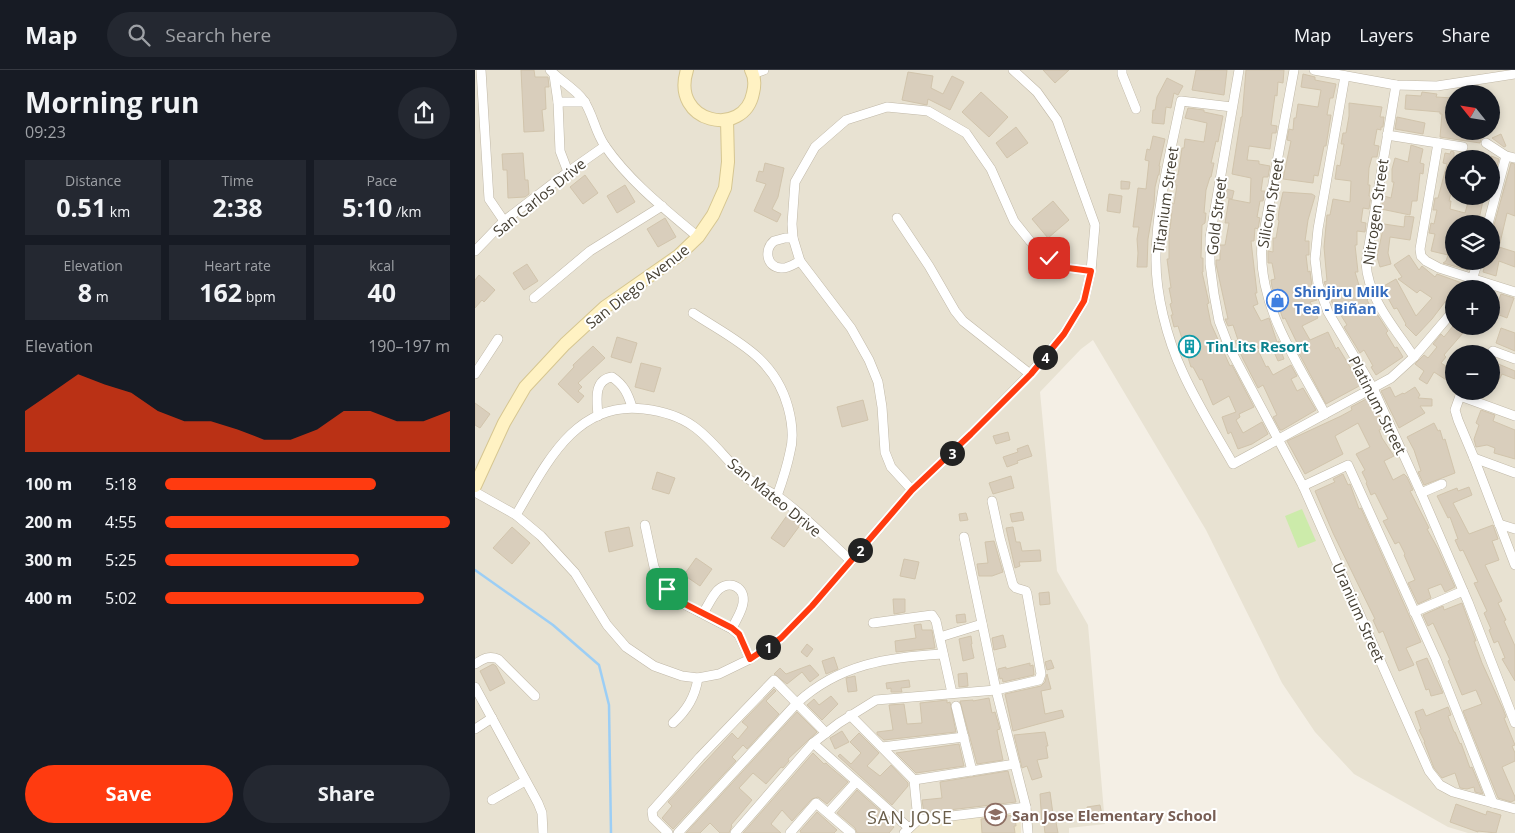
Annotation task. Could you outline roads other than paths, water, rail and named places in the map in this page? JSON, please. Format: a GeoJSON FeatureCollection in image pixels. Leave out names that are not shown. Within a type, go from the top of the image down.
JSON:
{"type":"FeatureCollection","features":[{"type":"Feature","properties":{"kind":"street"},"geometry":{"type":"LineString","coordinates":[[481,70],[489,198],[505,221]]}},
{"type":"Feature","properties":{"kind":"street"},"geometry":{"type":"LineString","coordinates":[[687,70],[684,80],[684,91],[688,102],[695,111],[704,117],[715,120],[727,120],[738,115],[747,107],[752,97],[756,71]]}},
{"type":"Feature","properties":{"kind":"street"},"geometry":{"type":"LineString","coordinates":[[475,492],[516,515],[541,536],[575,573],[607,625],[626,647],[654,666],[682,676],[698,678],[719,674],[750,659],[781,638],[812,606],[912,490],[1031,374],[1064,334],[1084,301],[1091,271],[1095,225],[1057,120],[1037,92],[1013,70]]}},
{"type":"Feature","properties":{"kind":"street","name":"Gold Street"},"geometry":{"type":"LineString","coordinates":[[1239,70],[1211,238],[1210,264],[1219,321],[1229,347],[1278,439]]}},
{"type":"Feature","properties":{"kind":"street","name":"Silicon Street"},"geometry":{"type":"LineString","coordinates":[[1294,70],[1262,243],[1262,274],[1269,304],[1290,349],[1325,414]]}},
{"type":"Feature","properties":{"kind":"street"},"geometry":{"type":"LineString","coordinates":[[1314,70],[1396,85],[1437,86],[1515,74]]}},
{"type":"Feature","properties":{"kind":"street"},"geometry":{"type":"LineString","coordinates":[[1121,71],[1136,110]]}},
{"type":"Feature","properties":{"kind":"street"},"geometry":{"type":"LineString","coordinates":[[552,72],[571,87],[585,102],[597,133],[605,146],[633,180],[699,237]]}},
{"type":"Feature","properties":{"kind":"street"},"geometry":{"type":"LineString","coordinates":[[552,72],[558,102],[560,150],[568,172]]}},
{"type":"Feature","properties":{"kind":"street","name":"Platinum Street"},"geometry":{"type":"LineString","coordinates":[[1345,76],[1318,229],[1315,259],[1318,284],[1328,312],[1373,388],[1421,493],[1463,591],[1515,723]]}},
{"type":"Feature","properties":{"kind":"street","name":"Nitrogen Street"},"geometry":{"type":"LineString","coordinates":[[1396,85],[1367,251],[1367,276],[1378,303],[1414,357]]}},
{"type":"Feature","properties":{"kind":"street","name":"Titanium Street"},"geometry":{"type":"LineString","coordinates":[[1232,108],[1181,100],[1160,216],[1156,255],[1158,280],[1166,326],[1183,373],[1233,464],[1278,439]]}},
{"type":"Feature","properties":{"kind":"street"},"geometry":{"type":"LineString","coordinates":[[558,102],[585,102]]}},
{"type":"Feature","properties":{"kind":"street"},"geometry":{"type":"LineString","coordinates":[[912,490],[891,467],[885,452],[882,407],[877,382],[869,360],[851,328],[800,261],[793,238],[795,182],[815,146],[846,120],[887,108],[928,111],[966,133],[991,169],[1014,221],[1030,241],[1049,258],[1068,268],[1091,271]]}},
{"type":"Feature","properties":{"kind":"street","name":"San Diego Avenue"},"geometry":{"type":"LineString","coordinates":[[475,486],[504,423],[525,387],[565,344],[605,307],[678,256],[699,237],[713,215],[725,188],[728,162],[727,120]]}},
{"type":"Feature","properties":{"kind":"street"},"geometry":{"type":"LineString","coordinates":[[1387,135],[1463,147]]}},
{"type":"Feature","properties":{"kind":"street"},"geometry":{"type":"LineString","coordinates":[[1438,143],[1420,249],[1421,256],[1439,268],[1515,292]]}},
{"type":"Feature","properties":{"kind":"street"},"geometry":{"type":"LineString","coordinates":[[1486,143],[1510,157],[1491,215]]}},
{"type":"Feature","properties":{"kind":"street","name":"San Carlos Drive"},"geometry":{"type":"LineString","coordinates":[[475,251],[505,221],[605,146]]}},
{"type":"Feature","properties":{"kind":"street"},"geometry":{"type":"LineString","coordinates":[[534,298],[590,252],[662,206]]}},
{"type":"Feature","properties":{"kind":"street"},"geometry":{"type":"LineString","coordinates":[[897,218],[963,321],[1031,374]]}},
{"type":"Feature","properties":{"kind":"street"},"geometry":{"type":"LineString","coordinates":[[793,238],[774,241],[768,249],[768,258],[774,266],[783,268],[800,261]]}},
{"type":"Feature","properties":{"kind":"street"},"geometry":{"type":"LineString","coordinates":[[1473,278],[1475,270]]}},
{"type":"Feature","properties":{"kind":"street"},"geometry":{"type":"LineString","coordinates":[[693,313],[754,353],[770,369],[781,386],[792,422],[791,451],[777,496]]}},
{"type":"Feature","properties":{"kind":"street"},"geometry":{"type":"LineString","coordinates":[[1278,439],[1391,378],[1414,357],[1445,321]]}},
{"type":"Feature","properties":{"kind":"street"},"geometry":{"type":"LineString","coordinates":[[475,374],[498,339]]}},
{"type":"Feature","properties":{"kind":"street"},"geometry":{"type":"LineString","coordinates":[[1500,354],[1515,359]]}},
{"type":"Feature","properties":{"kind":"street"},"geometry":{"type":"LineString","coordinates":[[598,416],[596,396],[599,385],[606,378],[612,378],[619,382],[627,391],[632,407]]}},
{"type":"Feature","properties":{"kind":"street"},"geometry":{"type":"LineString","coordinates":[[1459,400],[1455,410],[1457,420],[1474,458],[1515,565]]}},
{"type":"Feature","properties":{"kind":"street"},"geometry":{"type":"LineString","coordinates":[[1476,400],[1515,416]]}},
{"type":"Feature","properties":{"kind":"street","name":"San Mateo Drive"},"geometry":{"type":"LineString","coordinates":[[516,515],[548,461],[561,444],[585,422],[598,416],[632,407],[658,411],[693,426],[744,476],[777,496],[801,514],[851,561]]}},
{"type":"Feature","properties":{"kind":"street","name":"Uranium Street"},"geometry":{"type":"LineString","coordinates":[[1278,439],[1303,486],[1429,771],[1440,785],[1453,792],[1493,803]]}},
{"type":"Feature","properties":{"kind":"street"},"geometry":{"type":"LineString","coordinates":[[1474,458],[1515,473]]}},
{"type":"Feature","properties":{"kind":"street"},"geometry":{"type":"LineString","coordinates":[[1303,486],[1348,465],[1436,660],[1493,803],[1515,809]]}},
{"type":"Feature","properties":{"kind":"street"},"geometry":{"type":"LineString","coordinates":[[1421,493],[1442,484]]}},
{"type":"Feature","properties":{"kind":"street"},"geometry":{"type":"LineString","coordinates":[[735,833],[813,743],[850,715],[875,700],[996,690],[1037,681],[1041,677],[1027,594],[1026,591],[1013,585],[992,501]]}},
{"type":"Feature","properties":{"kind":"street"},"geometry":{"type":"LineString","coordinates":[[1499,524],[1515,529]]}},
{"type":"Feature","properties":{"kind":"street"},"geometry":{"type":"LineString","coordinates":[[645,525],[654,567],[667,589],[683,603],[732,628],[739,634],[750,659]]}},
{"type":"Feature","properties":{"kind":"street"},"geometry":{"type":"LineString","coordinates":[[964,537],[996,690],[1026,807],[1028,833]]}},
{"type":"Feature","properties":{"kind":"street"},"geometry":{"type":"LineString","coordinates":[[703,613],[717,591],[723,586],[734,585],[740,588],[743,596],[743,605],[732,628]]}},
{"type":"Feature","properties":{"kind":"street"},"geometry":{"type":"LineString","coordinates":[[1414,612],[1463,591]]}},
{"type":"Feature","properties":{"kind":"street"},"geometry":{"type":"LineString","coordinates":[[873,623],[933,615],[940,637],[952,694]]}},
{"type":"Feature","properties":{"kind":"street"},"geometry":{"type":"LineString","coordinates":[[940,637],[982,624]]}},
{"type":"Feature","properties":{"kind":"street"},"geometry":{"type":"LineString","coordinates":[[678,833],[811,690],[825,681],[859,667],[902,656],[943,654]]}},
{"type":"Feature","properties":{"kind":"street"},"geometry":{"type":"LineString","coordinates":[[475,664],[493,656],[535,696]]}},
{"type":"Feature","properties":{"kind":"street"},"geometry":{"type":"LineString","coordinates":[[673,723],[683,714],[691,702],[696,691],[698,678]]}},
{"type":"Feature","properties":{"kind":"street"},"geometry":{"type":"LineString","coordinates":[[669,833],[653,818],[652,811],[700,757],[774,680],[826,733]]}},
{"type":"Feature","properties":{"kind":"street"},"geometry":{"type":"LineString","coordinates":[[475,687],[542,813],[543,833]]}},
{"type":"Feature","properties":{"kind":"street"},"geometry":{"type":"LineString","coordinates":[[955,706],[972,771]]}},
{"type":"Feature","properties":{"kind":"street"},"geometry":{"type":"LineString","coordinates":[[850,715],[914,780],[918,820]]}},
{"type":"Feature","properties":{"kind":"street"},"geometry":{"type":"LineString","coordinates":[[475,729],[492,718]]}},
{"type":"Feature","properties":{"kind":"street"},"geometry":{"type":"LineString","coordinates":[[882,747],[964,737]]}},
{"type":"Feature","properties":{"kind":"street"},"geometry":{"type":"LineString","coordinates":[[813,743],[907,831],[918,820],[1026,807]]}},
{"type":"Feature","properties":{"kind":"street"},"geometry":{"type":"LineString","coordinates":[[914,780],[1015,764]]}},
{"type":"Feature","properties":{"kind":"street"},"geometry":{"type":"LineString","coordinates":[[492,800],[525,781]]}},
{"type":"Feature","properties":{"kind":"street"},"geometry":{"type":"LineString","coordinates":[[829,813],[856,782]]}},
{"type":"Feature","properties":{"kind":"street"},"geometry":{"type":"LineString","coordinates":[[790,833],[816,803],[829,813],[844,831]]}},
{"type":"Feature","properties":{"kind":"waterway"},"geometry":{"type":"LineString","coordinates":[[475,570],[553,625],[599,665],[609,705],[611,833]]}},
{"type":"Feature","properties":{"kind":"place","name":"Shinjiru Milk Tea - Biñan"},"geometry":{"type":"Point","coordinates":[1278,300]}},
{"type":"Feature","properties":{"kind":"place","name":"TinLits Resort"},"geometry":{"type":"Point","coordinates":[1190,346]}},
{"type":"Feature","properties":{"kind":"place","name":"San Jose Elementary School"},"geometry":{"type":"Point","coordinates":[996,815]}},
{"type":"Feature","properties":{"kind":"district","name":"SAN JOSE"},"geometry":{"type":"Point","coordinates":[910,817]}}]}
